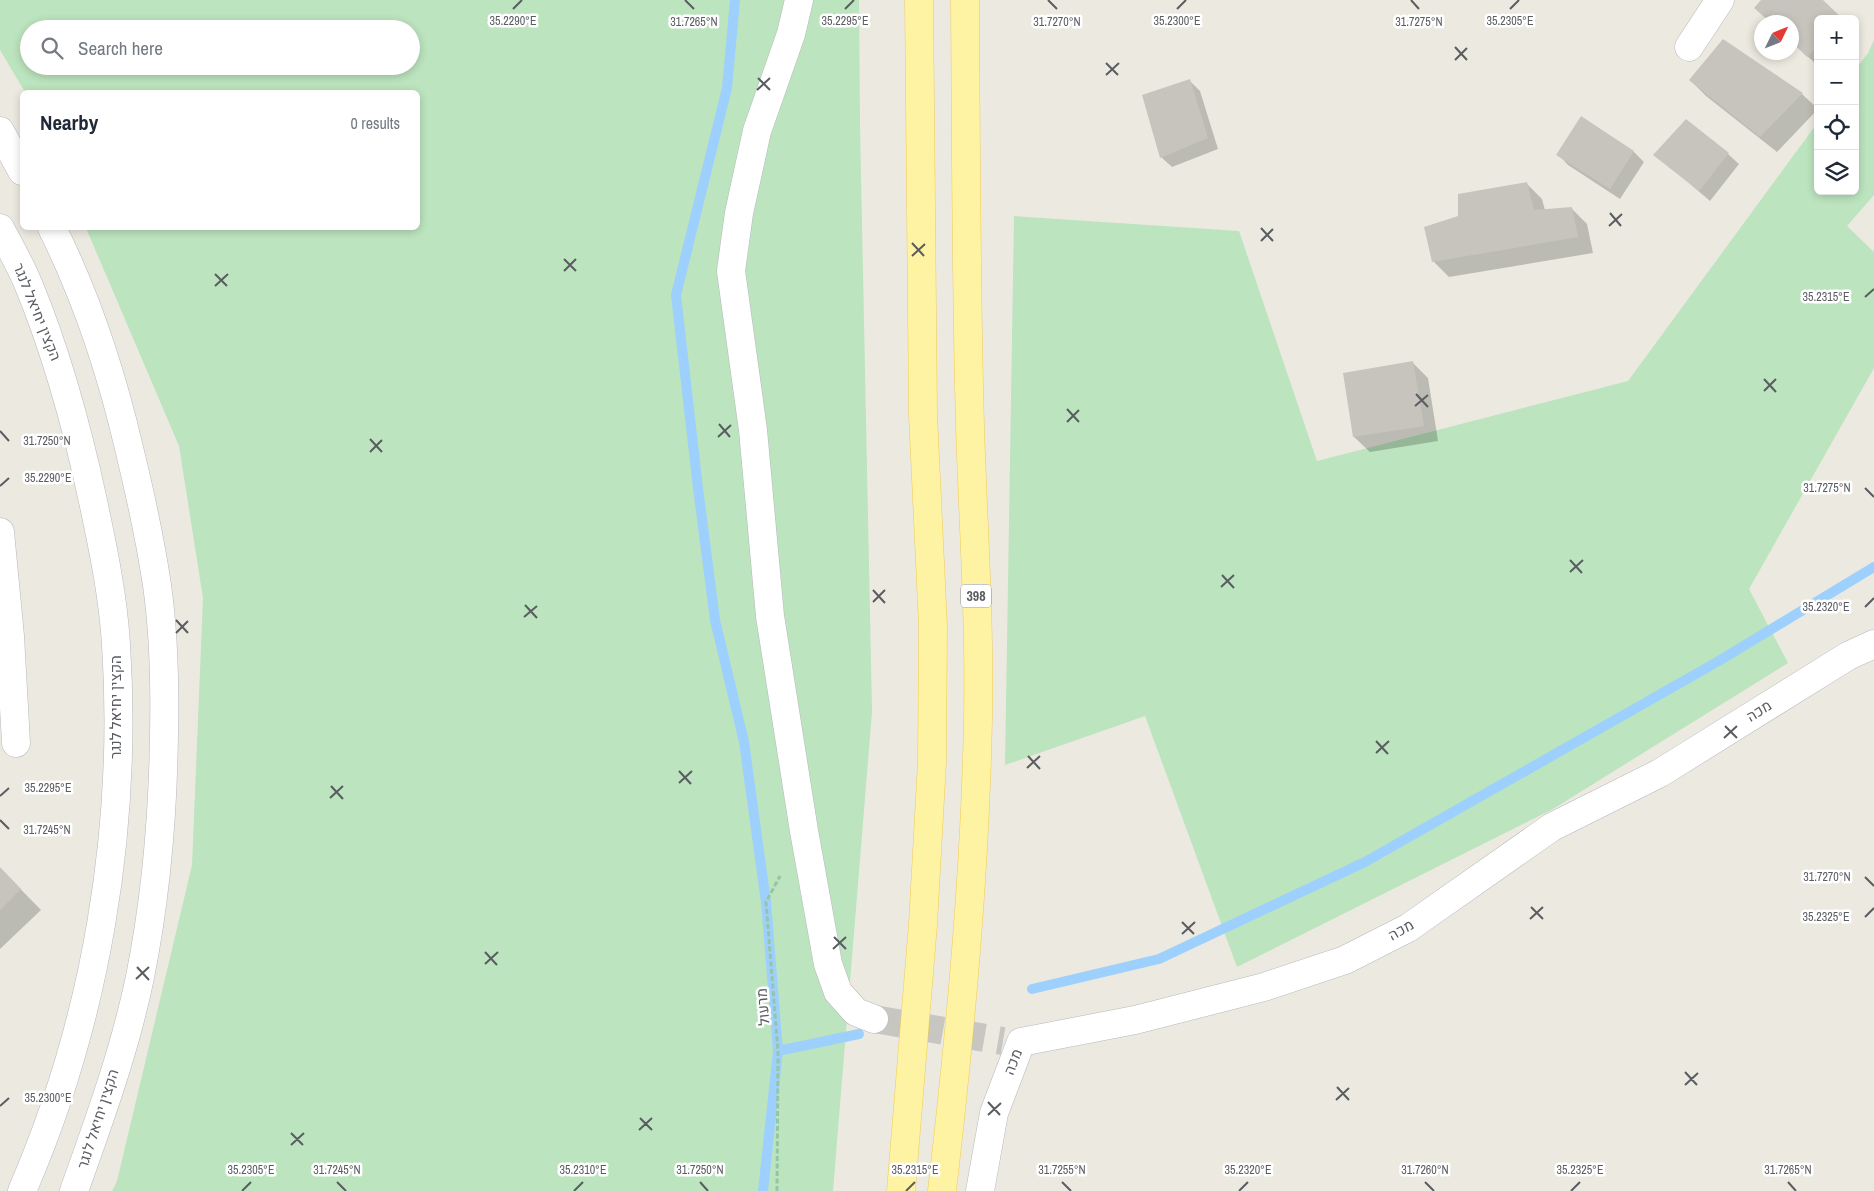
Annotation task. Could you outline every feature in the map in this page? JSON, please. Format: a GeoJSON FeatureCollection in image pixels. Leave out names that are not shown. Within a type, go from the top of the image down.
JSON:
{"type":"FeatureCollection","features":[{"type":"Feature","properties":{"kind":"main road"},"geometry":{"type":"LineString","coordinates":[[900,1191],[923,924],[932,762],[933,626],[923,415],[920,0]]}},
{"type":"Feature","properties":{"kind":"main road","name":"398"},"geometry":{"type":"LineString","coordinates":[[942,1191],[967,932],[974,829],[978,718],[977,618],[966,240],[965,0]]}},
{"type":"Feature","properties":{"kind":"street"},"geometry":{"type":"LineString","coordinates":[[799,0],[791,34],[757,131],[739,213],[730,271],[753,430],[770,616],[804,831],[828,964],[838,992],[856,1012],[874,1019]]}},
{"type":"Feature","properties":{"kind":"street"},"geometry":{"type":"LineString","coordinates":[[1689,48],[1720,0]]}},
{"type":"Feature","properties":{"kind":"street"},"geometry":{"type":"LineString","coordinates":[[0,131],[20,167]]}},
{"type":"Feature","properties":{"kind":"street","name":"הקצין יחיאל לנגר"},"geometry":{"type":"LineString","coordinates":[[0,228],[28,284],[54,350],[71,404],[111,592],[116,644],[118,707],[113,829],[106,889],[93,968],[59,1091],[22,1191]]}},
{"type":"Feature","properties":{"kind":"street","name":"הקצין יחיאל לנגר"},"geometry":{"type":"LineString","coordinates":[[53,230],[71,265],[98,334],[116,392],[157,586],[163,641],[165,707],[160,834],[153,896],[139,978],[104,1106],[74,1191]]}},
{"type":"Feature","properties":{"kind":"street"},"geometry":{"type":"LineString","coordinates":[[0,532],[4,604],[10,636],[16,743]]}},
{"type":"Feature","properties":{"kind":"street","name":"מכה"},"geometry":{"type":"LineString","coordinates":[[980,1191],[994,1113],[1012,1042],[1135,1020],[1264,988],[1345,960],[1408,928],[1552,827],[1660,773],[1848,656],[1874,644]]}},
{"type":"Feature","properties":{"kind":"path","name":"מרעול"},"geometry":{"type":"LineString","coordinates":[[777,1191],[778,1051],[766,902],[804,831]]}},
{"type":"Feature","properties":{"kind":"green space"},"geometry":{"type":"Polygon","coordinates":[[[0,0],[859,0],[872,712],[833,1191],[112,1191],[117,1181],[192,865],[203,598],[179,446],[87,230],[420,230],[420,90],[24,90],[0,50],[0,0]]]}},
{"type":"Feature","properties":{"kind":"green space"},"geometry":{"type":"Polygon","coordinates":[[[1874,40],[1874,195],[1847,226],[1874,252],[1874,368],[1749,589],[1788,663],[1553,809],[1237,967],[1145,716],[1005,765],[1014,216],[1239,231],[1317,461],[1628,381],[1814,127],[1814,195],[1859,195],[1859,65],[1868,53],[1874,40]]]}},
{"type":"Feature","properties":{"kind":"building"},"geometry":{"type":"Polygon","coordinates":[[[1761,0],[1823,0],[1839,15],[1814,15],[1814,50],[1807,57],[1799,49],[1799,15],[1762,15],[1754,8],[1761,0]]]}},
{"type":"Feature","properties":{"kind":"building"},"geometry":{"type":"Polygon","coordinates":[[[1723,39],[1803,93],[1760,137],[1689,80],[1723,39]]]}},
{"type":"Feature","properties":{"kind":"building"},"geometry":{"type":"Polygon","coordinates":[[[1190,79],[1208,138],[1160,158],[1142,95],[1190,79]]]}},
{"type":"Feature","properties":{"kind":"building"},"geometry":{"type":"Polygon","coordinates":[[[1581,116],[1634,151],[1610,189],[1556,155],[1581,116]]]}},
{"type":"Feature","properties":{"kind":"building"},"geometry":{"type":"Polygon","coordinates":[[[1686,119],[1729,153],[1699,191],[1653,155],[1686,119]]]}},
{"type":"Feature","properties":{"kind":"building"},"geometry":{"type":"Polygon","coordinates":[[[1527,182],[1534,210],[1572,207],[1578,237],[1432,262],[1424,227],[1458,216],[1458,194],[1527,182]]]}},
{"type":"Feature","properties":{"kind":"building"},"geometry":{"type":"Polygon","coordinates":[[[1413,361],[1424,426],[1353,437],[1343,373],[1413,361]]]}},
{"type":"Feature","properties":{"kind":"building"},"geometry":{"type":"Polygon","coordinates":[[[0,867],[21,889],[0,910],[0,867]]]}},
{"type":"Feature","properties":{"kind":"waterway"},"geometry":{"type":"LineString","coordinates":[[735,0],[727,88],[676,295],[715,620],[744,742],[766,902],[778,1051],[763,1191]]}},
{"type":"Feature","properties":{"kind":"waterway"},"geometry":{"type":"LineString","coordinates":[[1032,989],[1159,959],[1365,862],[1717,662],[1874,567]]}},
{"type":"Feature","properties":{"kind":"waterway"},"geometry":{"type":"LineString","coordinates":[[778,1051],[859,1034]]}},
{"type":"Feature","properties":{"kind":"tunnel"},"geometry":{"type":"LineString","coordinates":[[874,1019],[1003,1041]]}}]}
